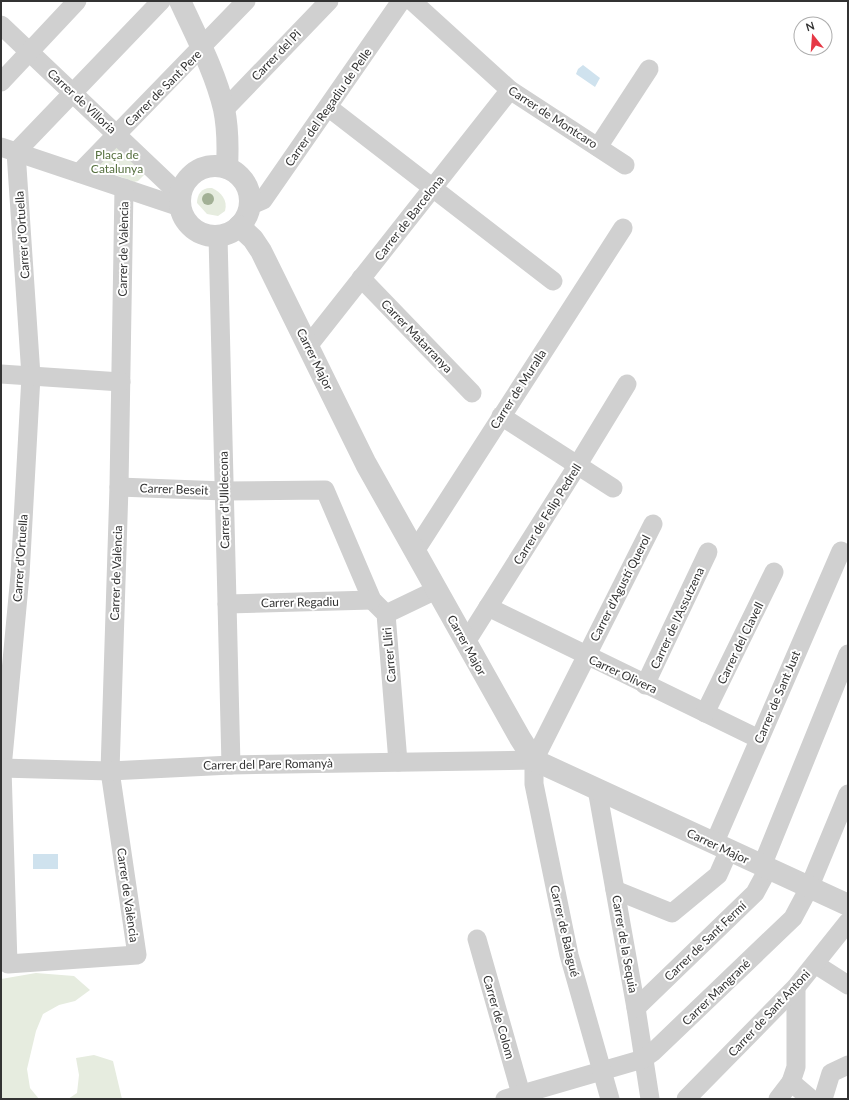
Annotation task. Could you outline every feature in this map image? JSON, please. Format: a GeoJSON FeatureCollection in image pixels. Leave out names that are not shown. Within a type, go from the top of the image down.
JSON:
{"type":"FeatureCollection","features":[{"type":"Feature","properties":{"kind":"street"},"geometry":{"type":"LineString","coordinates":[[1,82],[77,1]]}},
{"type":"Feature","properties":{"kind":"street"},"geometry":{"type":"LineString","coordinates":[[9,150],[73,93],[161,1]]}},
{"type":"Feature","properties":{"kind":"street"},"geometry":{"type":"LineString","coordinates":[[180,1],[202,48],[224,110],[228,153],[227,168]]}},
{"type":"Feature","properties":{"kind":"street","name":"Carrer de Sant Pere"},"geometry":{"type":"LineString","coordinates":[[79,173],[246,1]]}},
{"type":"Feature","properties":{"kind":"street","name":"Carrer del Pi"},"geometry":{"type":"LineString","coordinates":[[224,110],[329,1]]}},
{"type":"Feature","properties":{"kind":"street","name":"Carrer del Regadiu de Pelle"},"geometry":{"type":"LineString","coordinates":[[249,206],[263,200],[401,1]]}},
{"type":"Feature","properties":{"kind":"street","name":"Carrer de Montcaro"},"geometry":{"type":"LineString","coordinates":[[412,1],[510,90],[625,165]]}},
{"type":"Feature","properties":{"kind":"street","name":"Carrer de Villoria"},"geometry":{"type":"LineString","coordinates":[[1,25],[117,134],[180,201]]}},
{"type":"Feature","properties":{"kind":"street"},"geometry":{"type":"LineString","coordinates":[[598,147],[648,69]]}},
{"type":"Feature","properties":{"kind":"street","name":"Carrer de Barcelona"},"geometry":{"type":"LineString","coordinates":[[308,346],[510,90]]}},
{"type":"Feature","properties":{"kind":"street"},"geometry":{"type":"LineString","coordinates":[[328,107],[553,281]]}},
{"type":"Feature","properties":{"kind":"street"},"geometry":{"type":"LineString","coordinates":[[9,150],[124,188],[180,201]]}},
{"type":"Feature","properties":{"kind":"street","name":"Carrer d'Ortuella"},"geometry":{"type":"LineString","coordinates":[[9,150],[31,376],[20,575],[2,768],[8,964],[137,955]]}},
{"type":"Feature","properties":{"kind":"street"},"geometry":{"type":"LineString","coordinates":[[215,166],[227,168],[237,174],[245,183],[249,194],[249,206],[246,217],[239,226],[218,236],[205,234],[194,229],[185,219],[180,201],[184,184],[192,174],[202,168],[215,166]]}},
{"type":"Feature","properties":{"kind":"street","name":"Carrer de València"},"geometry":{"type":"LineString","coordinates":[[124,188],[119,487],[110,770],[137,955]]}},
{"type":"Feature","properties":{"kind":"street","name":"Carrer Major"},"geometry":{"type":"LineString","coordinates":[[239,226],[253,239],[261,251],[366,464],[436,590],[534,760],[848,905]]}},
{"type":"Feature","properties":{"kind":"street","name":"Carrer de Muralla"},"geometry":{"type":"LineString","coordinates":[[415,551],[623,228]]}},
{"type":"Feature","properties":{"kind":"street","name":"Carrer d'Ulldecona"},"geometry":{"type":"LineString","coordinates":[[218,236],[231,764]]}},
{"type":"Feature","properties":{"kind":"street","name":"Carrer Matarranya"},"geometry":{"type":"LineString","coordinates":[[361,278],[472,393]]}},
{"type":"Feature","properties":{"kind":"street"},"geometry":{"type":"LineString","coordinates":[[1,374],[121,382]]}},
{"type":"Feature","properties":{"kind":"street","name":"Carrer de Felip Pedrell"},"geometry":{"type":"LineString","coordinates":[[466,642],[577,466],[626,384]]}},
{"type":"Feature","properties":{"kind":"street"},"geometry":{"type":"LineString","coordinates":[[501,416],[613,488]]}},
{"type":"Feature","properties":{"kind":"street","name":"Carrer Beseit"},"geometry":{"type":"LineString","coordinates":[[119,487],[224,491],[325,490]]}},
{"type":"Feature","properties":{"kind":"street","name":"Carrer Lliri"},"geometry":{"type":"LineString","coordinates":[[325,490],[372,600],[386,614],[398,762]]}},
{"type":"Feature","properties":{"kind":"street","name":"Carrer d'Agustí Querol"},"geometry":{"type":"LineString","coordinates":[[534,760],[653,524]]}},
{"type":"Feature","properties":{"kind":"street","name":"Carrer de Sant Just"},"geometry":{"type":"LineString","coordinates":[[615,890],[672,913],[718,875],[722,847],[759,739],[841,551]]}},
{"type":"Feature","properties":{"kind":"street","name":"Carrer de l'Assutzena"},"geometry":{"type":"LineString","coordinates":[[645,685],[708,552]]}},
{"type":"Feature","properties":{"kind":"street","name":"Carrer del Clavell"},"geometry":{"type":"LineString","coordinates":[[705,713],[774,572]]}},
{"type":"Feature","properties":{"kind":"street"},"geometry":{"type":"LineString","coordinates":[[386,614],[436,590]]}},
{"type":"Feature","properties":{"kind":"street","name":"Carrer Regadiu"},"geometry":{"type":"LineString","coordinates":[[227,604],[372,600]]}},
{"type":"Feature","properties":{"kind":"street","name":"Carrer Olivera"},"geometry":{"type":"LineString","coordinates":[[488,607],[586,657],[759,739]]}},
{"type":"Feature","properties":{"kind":"street","name":"Carrer de Sant Fermí"},"geometry":{"type":"LineString","coordinates":[[636,1008],[755,893],[848,654]]}},
{"type":"Feature","properties":{"kind":"street","name":"Carrer del Pare Romanyà"},"geometry":{"type":"LineString","coordinates":[[2,768],[110,770],[231,764],[534,760]]}},
{"type":"Feature","properties":{"kind":"street","name":"Carrer de Balagué"},"geometry":{"type":"LineString","coordinates":[[534,760],[534,784],[569,955],[610,1099]]}},
{"type":"Feature","properties":{"kind":"street","name":"Carrer de la Sequia"},"geometry":{"type":"LineString","coordinates":[[597,789],[636,1008],[650,1099]]}},
{"type":"Feature","properties":{"kind":"street","name":"Carrer Mangrané"},"geometry":{"type":"LineString","coordinates":[[513,1097],[643,1059],[654,1052],[793,918],[809,888],[848,794]]}},
{"type":"Feature","properties":{"kind":"street","name":"Carrer de Sant Antoni"},"geometry":{"type":"LineString","coordinates":[[686,1099],[796,988],[848,922]]}},
{"type":"Feature","properties":{"kind":"street","name":"Carrer de Colom"},"geometry":{"type":"LineString","coordinates":[[477,939],[513,1097]]}},
{"type":"Feature","properties":{"kind":"street"},"geometry":{"type":"LineString","coordinates":[[815,964],[834,978],[848,985]]}},
{"type":"Feature","properties":{"kind":"street"},"geometry":{"type":"LineString","coordinates":[[778,1099],[791,1082],[796,1067],[796,988]]}},
{"type":"Feature","properties":{"kind":"street"},"geometry":{"type":"LineString","coordinates":[[823,1099],[831,1073],[848,1064]]}},
{"type":"Feature","properties":{"kind":"street"},"geometry":{"type":"LineString","coordinates":[[791,1082],[811,1099]]}},
{"type":"Feature","properties":{"kind":"green space","name":"Plaça de Catalunya"},"geometry":{"type":"Polygon","coordinates":[[[116,142],[145,174],[138,181],[134,182],[93,166],[116,142]]]}},
{"type":"Feature","properties":{"kind":"green space"},"geometry":{"type":"Polygon","coordinates":[[[212,188],[221,194],[226,203],[225,211],[218,216],[207,214],[197,203],[199,194],[203,190],[212,188]]]}},
{"type":"Feature","properties":{"kind":"green space"},"geometry":{"type":"Polygon","coordinates":[[[36,973],[74,976],[90,990],[75,1001],[59,1005],[43,1014],[36,1031],[27,1069],[30,1088],[39,1099],[1,1099],[1,979],[36,973]]]}},
{"type":"Feature","properties":{"kind":"green space"},"geometry":{"type":"Polygon","coordinates":[[[94,1055],[113,1061],[122,1099],[68,1099],[77,1093],[79,1075],[76,1058],[94,1055]]]}},
{"type":"Feature","properties":{"kind":"water"},"geometry":{"type":"Polygon","coordinates":[[[583,65],[600,78],[595,87],[576,74],[578,69],[583,65]]]}},
{"type":"Feature","properties":{"kind":"water"},"geometry":{"type":"Polygon","coordinates":[[[33,854],[58,854],[58,869],[33,869],[33,854]]]}}]}
